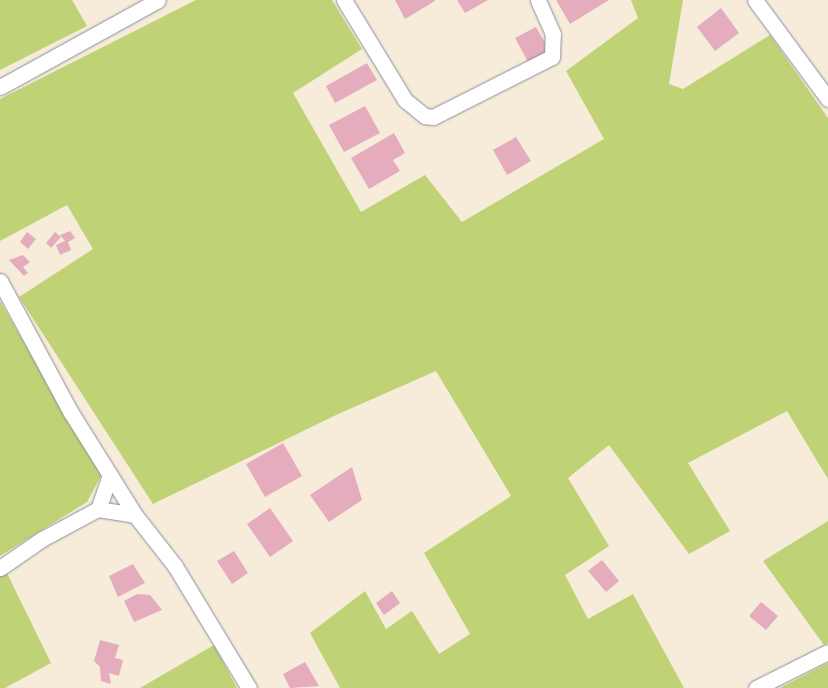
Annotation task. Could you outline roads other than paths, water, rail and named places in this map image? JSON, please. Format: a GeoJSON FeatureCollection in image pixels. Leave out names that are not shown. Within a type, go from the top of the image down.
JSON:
{"type":"FeatureCollection","features":[{"type":"Feature","properties":{"kind":"street"},"geometry":{"type":"LineString","coordinates":[[0,86],[158,0]]}},
{"type":"Feature","properties":{"kind":"street"},"geometry":{"type":"LineString","coordinates":[[344,0],[405,100],[425,116],[433,118],[552,57],[553,34],[538,0]]}},
{"type":"Feature","properties":{"kind":"street"},"geometry":{"type":"LineString","coordinates":[[755,0],[828,99]]}},
{"type":"Feature","properties":{"kind":"street"},"geometry":{"type":"LineString","coordinates":[[0,281],[70,411],[135,515],[175,566],[249,688]]}},
{"type":"Feature","properties":{"kind":"street"},"geometry":{"type":"LineString","coordinates":[[98,509],[110,475]]}},
{"type":"Feature","properties":{"kind":"street"},"geometry":{"type":"LineString","coordinates":[[0,568],[42,539],[98,509],[135,515]]}},
{"type":"Feature","properties":{"kind":"street"},"geometry":{"type":"LineString","coordinates":[[756,688],[828,652]]}}]}
